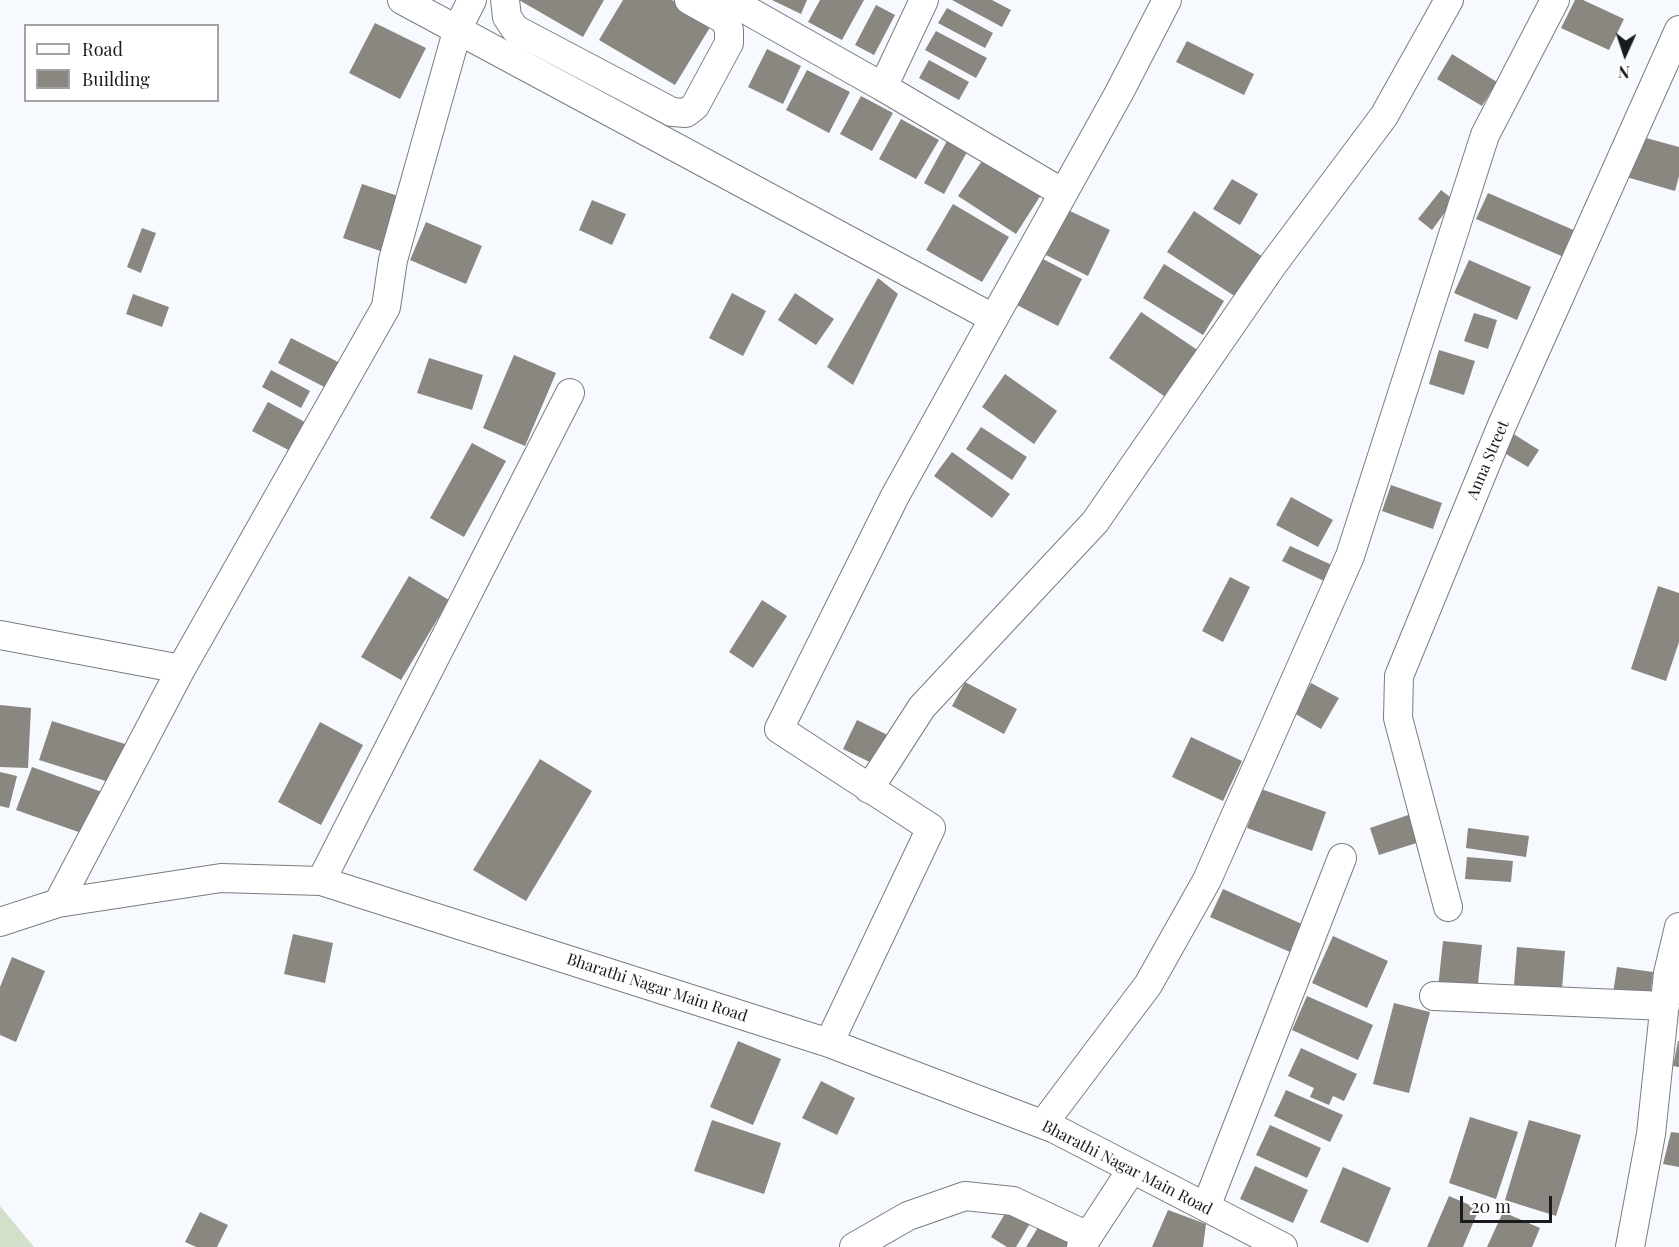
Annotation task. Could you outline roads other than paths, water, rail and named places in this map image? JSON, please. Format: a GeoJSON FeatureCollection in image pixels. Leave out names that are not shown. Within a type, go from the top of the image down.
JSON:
{"type":"FeatureCollection","features":[{"type":"Feature","properties":{"kind":"street"},"geometry":{"type":"LineString","coordinates":[[402,0],[458,28],[993,318]]}},
{"type":"Feature","properties":{"kind":"street"},"geometry":{"type":"LineString","coordinates":[[58,903],[182,669],[386,307],[393,260],[458,28],[472,0]]}},
{"type":"Feature","properties":{"kind":"street"},"geometry":{"type":"LineString","coordinates":[[505,0],[507,17],[515,29],[672,112],[686,113],[695,106],[729,43],[729,30],[724,20],[689,0]]}},
{"type":"Feature","properties":{"kind":"street"},"geometry":{"type":"LineString","coordinates":[[729,0],[1063,193]]}},
{"type":"Feature","properties":{"kind":"street"},"geometry":{"type":"LineString","coordinates":[[883,87],[924,0]]}},
{"type":"Feature","properties":{"kind":"street"},"geometry":{"type":"LineString","coordinates":[[830,1043],[932,828],[779,729],[895,496],[1167,0]]}},
{"type":"Feature","properties":{"kind":"street"},"geometry":{"type":"LineString","coordinates":[[869,789],[922,707],[1095,522],[1274,263],[1384,116],[1449,0]]}},
{"type":"Feature","properties":{"kind":"street"},"geometry":{"type":"LineString","coordinates":[[1043,1124],[1148,985],[1207,880],[1350,556],[1485,135],[1555,0]]}},
{"type":"Feature","properties":{"kind":"street","name":"Anna Street"},"geometry":{"type":"LineString","coordinates":[[1448,907],[1398,718],[1399,676],[1502,425],[1679,30]]}},
{"type":"Feature","properties":{"kind":"street"},"geometry":{"type":"LineString","coordinates":[[321,881],[570,393]]}},
{"type":"Feature","properties":{"kind":"street"},"geometry":{"type":"LineString","coordinates":[[0,634],[182,669]]}},
{"type":"Feature","properties":{"kind":"street"},"geometry":{"type":"LineString","coordinates":[[1206,1207],[1342,858]]}},
{"type":"Feature","properties":{"kind":"street","name":"Bharathi Nagar Main Road"},"geometry":{"type":"LineString","coordinates":[[0,922],[58,903],[221,878],[321,881],[830,1043],[1043,1124],[1283,1247]]}},
{"type":"Feature","properties":{"kind":"street"},"geometry":{"type":"LineString","coordinates":[[1630,1247],[1652,1134],[1665,1006],[1674,974],[1679,927]]}},
{"type":"Feature","properties":{"kind":"street"},"geometry":{"type":"LineString","coordinates":[[1434,996],[1665,1006]]}},
{"type":"Feature","properties":{"kind":"street"},"geometry":{"type":"LineString","coordinates":[[854,1247],[908,1216],[965,1196],[1014,1201],[1084,1242],[1132,1169]]}}]}
